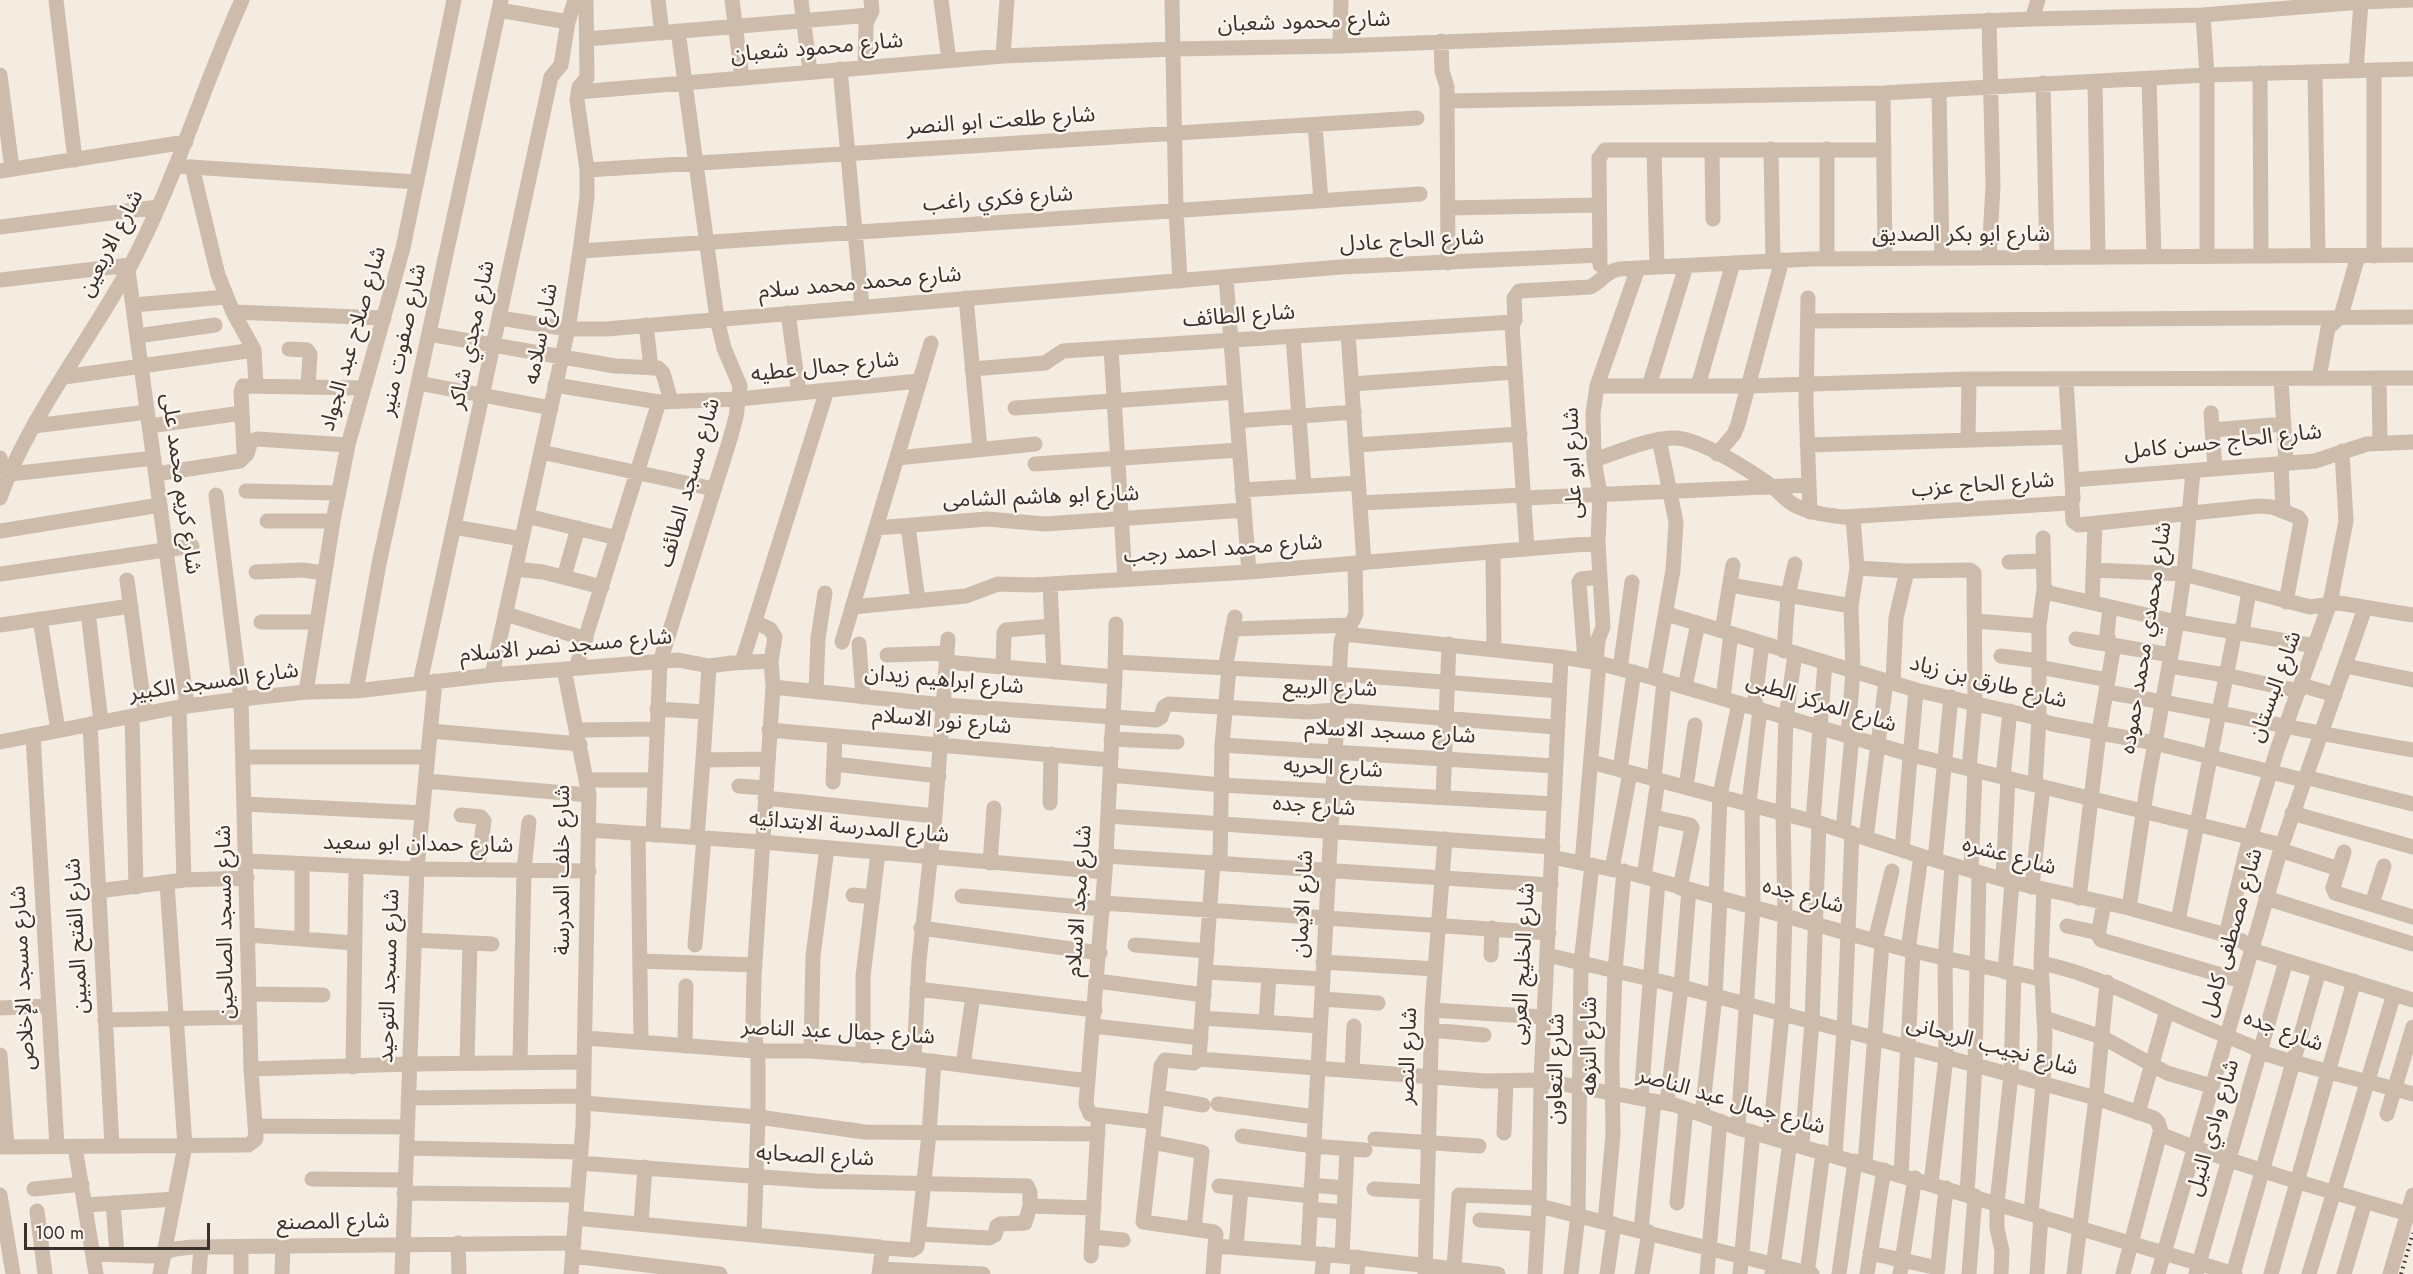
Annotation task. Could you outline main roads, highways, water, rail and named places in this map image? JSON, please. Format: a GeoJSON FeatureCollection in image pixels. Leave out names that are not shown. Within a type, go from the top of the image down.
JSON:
{"type":"FeatureCollection","features":[{"type":"Feature","properties":{"kind":"railway"},"geometry":{"type":"LineString","coordinates":[[2401,1274],[2413,1233]]}}]}
